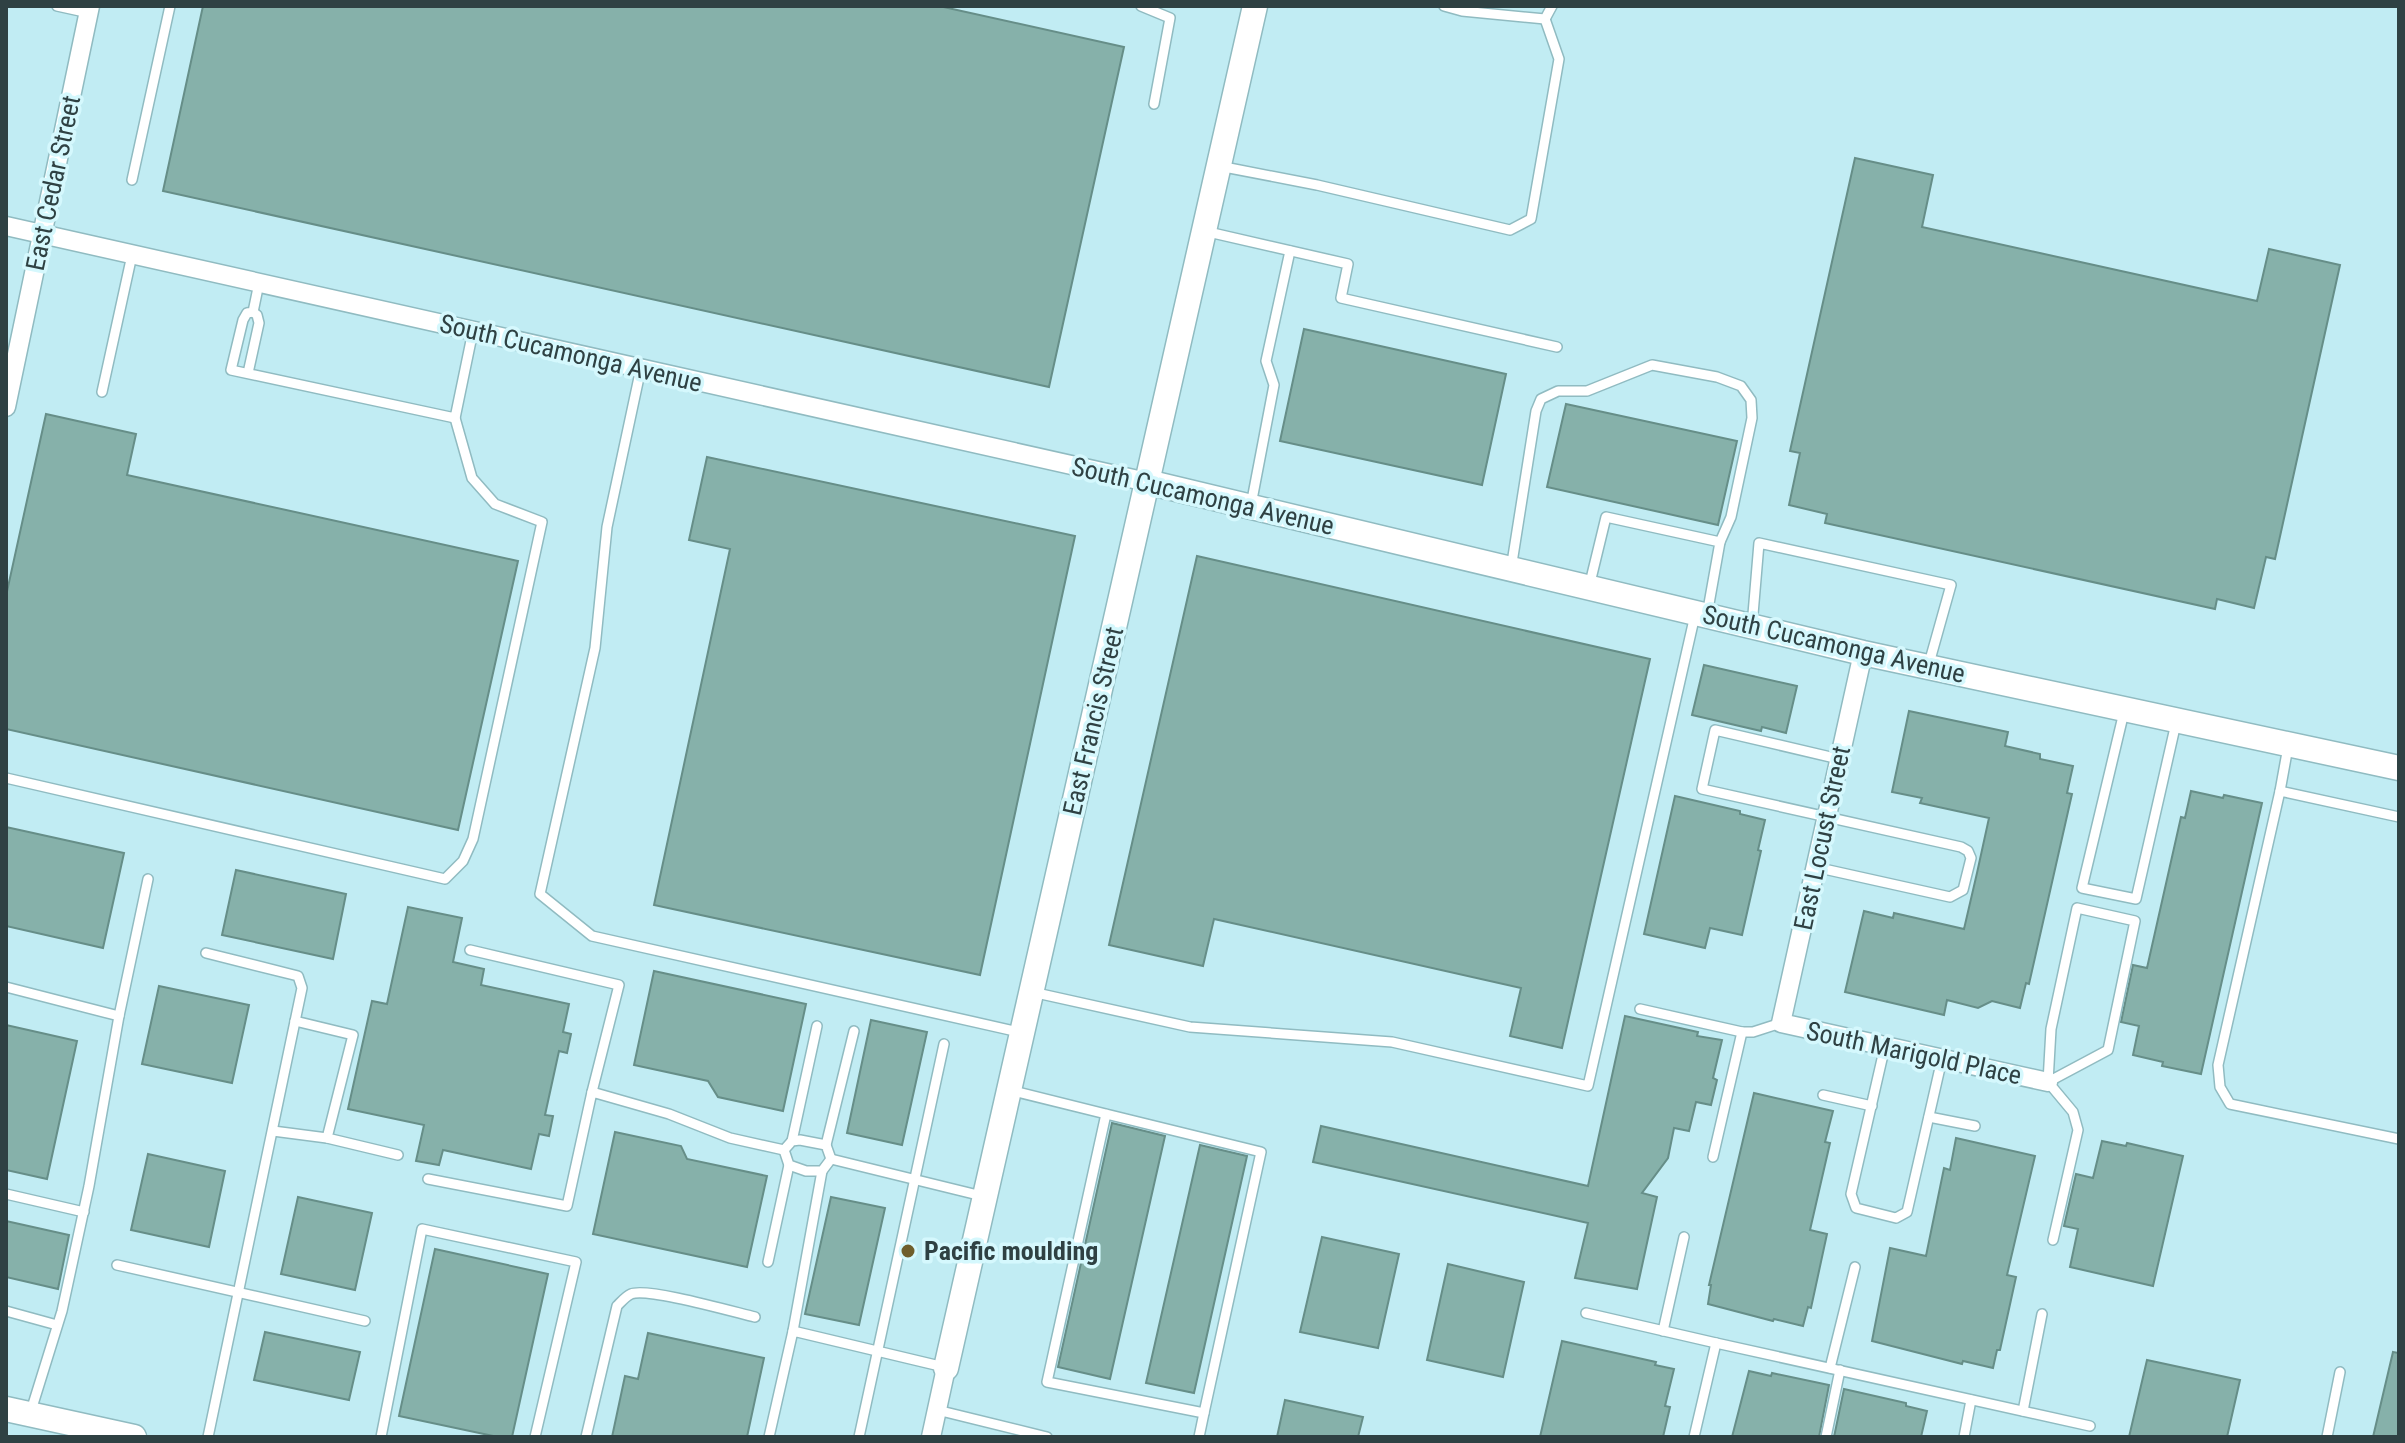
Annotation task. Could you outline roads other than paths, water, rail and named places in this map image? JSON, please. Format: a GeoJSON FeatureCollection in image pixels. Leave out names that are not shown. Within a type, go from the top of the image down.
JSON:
{"type":"FeatureCollection","features":[{"type":"Feature","properties":{"kind":"street","name":"East Francis Street"},"geometry":{"type":"LineString","coordinates":[[931,1437],[1255,6]]}},
{"type":"Feature","properties":{"kind":"street","name":"East Cedar Street"},"geometry":{"type":"LineString","coordinates":[[6,407],[90,9]]}},
{"type":"Feature","properties":{"kind":"street","name":"South Cucamonga Avenue"},"geometry":{"type":"LineString","coordinates":[[6,226],[1147,482],[1863,653],[2399,768]]}},
{"type":"Feature","properties":{"kind":"street","name":"East Locust Street"},"geometry":{"type":"LineString","coordinates":[[1781,1023],[1863,653]]}},
{"type":"Feature","properties":{"kind":"street","name":"South Marigold Place"},"geometry":{"type":"LineString","coordinates":[[1781,1023],[2048,1082]]}},
{"type":"Feature","properties":{"kind":"street"},"geometry":{"type":"LineString","coordinates":[[6,1409],[134,1437]]}},
{"type":"Feature","properties":{"kind":"lane"},"geometry":{"type":"LineString","coordinates":[[57,6],[90,9]]}},
{"type":"Feature","properties":{"kind":"lane"},"geometry":{"type":"LineString","coordinates":[[132,180],[170,6]]}},
{"type":"Feature","properties":{"kind":"lane"},"geometry":{"type":"LineString","coordinates":[[1141,6],[1170,18],[1154,104]]}},
{"type":"Feature","properties":{"kind":"lane"},"geometry":{"type":"LineString","coordinates":[[1444,6],[1462,11],[1545,19]]}},
{"type":"Feature","properties":{"kind":"lane"},"geometry":{"type":"LineString","coordinates":[[1219,166],[1317,185],[1510,230],[1531,219],[1559,59],[1545,19],[1552,6]]}},
{"type":"Feature","properties":{"kind":"lane"},"geometry":{"type":"LineString","coordinates":[[1204,231],[1348,264],[1341,298],[1557,347]]}},
{"type":"Feature","properties":{"kind":"lane"},"geometry":{"type":"LineString","coordinates":[[1250,506],[1274,385],[1266,361],[1290,251]]}},
{"type":"Feature","properties":{"kind":"lane"},"geometry":{"type":"LineString","coordinates":[[102,392],[132,255]]}},
{"type":"Feature","properties":{"kind":"lane"},"geometry":{"type":"LineString","coordinates":[[253,312],[259,283]]}},
{"type":"Feature","properties":{"kind":"lane"},"geometry":{"type":"LineString","coordinates":[[253,312],[247,313],[243,320],[231,370],[455,418]]}},
{"type":"Feature","properties":{"kind":"lane"},"geometry":{"type":"LineString","coordinates":[[248,373],[259,323],[253,312]]}},
{"type":"Feature","properties":{"kind":"lane"},"geometry":{"type":"LineString","coordinates":[[6,778],[445,879],[463,861],[473,839],[542,522],[495,504],[472,478],[455,418],[473,331]]}},
{"type":"Feature","properties":{"kind":"lane"},"geometry":{"type":"LineString","coordinates":[[1032,992],[1190,1027],[1392,1042],[1588,1086],[1701,614],[1720,542],[1731,517],[1752,418],[1751,400],[1741,386],[1717,377],[1652,365],[1587,391],[1558,391],[1541,399],[1536,411],[1511,569]]}},
{"type":"Feature","properties":{"kind":"lane"},"geometry":{"type":"LineString","coordinates":[[641,368],[607,527],[595,648],[540,894],[592,936],[1022,1033]]}},
{"type":"Feature","properties":{"kind":"lane"},"geometry":{"type":"LineString","coordinates":[[1589,587],[1606,517],[1720,542]]}},
{"type":"Feature","properties":{"kind":"lane"},"geometry":{"type":"LineString","coordinates":[[1752,626],[1759,543],[1951,585],[1928,667]]}},
{"type":"Feature","properties":{"kind":"lane"},"geometry":{"type":"LineString","coordinates":[[2125,709],[2082,888],[2136,899],[2177,720]]}},
{"type":"Feature","properties":{"kind":"lane"},"geometry":{"type":"LineString","coordinates":[[1815,867],[1950,897],[1963,890],[1971,858],[1968,851],[1961,847],[1702,789],[1715,730],[1839,759]]}},
{"type":"Feature","properties":{"kind":"lane"},"geometry":{"type":"LineString","coordinates":[[2288,744],[2218,1065],[2220,1087],[2230,1104],[2399,1139]]}},
{"type":"Feature","properties":{"kind":"lane"},"geometry":{"type":"LineString","coordinates":[[2280,791],[2399,817]]}},
{"type":"Feature","properties":{"kind":"lane"},"geometry":{"type":"LineString","coordinates":[[30,1414],[57,1325],[84,1212],[119,1016],[148,879]]}},
{"type":"Feature","properties":{"kind":"lane"},"geometry":{"type":"LineString","coordinates":[[2048,1082],[2108,1050],[2135,921],[2077,908],[2051,1029],[2048,1082],[2073,1112],[2078,1130],[2053,1240]]}},
{"type":"Feature","properties":{"kind":"lane"},"geometry":{"type":"LineString","coordinates":[[428,1179],[567,1206],[619,985],[470,950]]}},
{"type":"Feature","properties":{"kind":"lane"},"geometry":{"type":"LineString","coordinates":[[206,953],[298,976],[302,988],[208,1437]]}},
{"type":"Feature","properties":{"kind":"lane"},"geometry":{"type":"LineString","coordinates":[[6,987],[119,1016]]}},
{"type":"Feature","properties":{"kind":"lane"},"geometry":{"type":"LineString","coordinates":[[1640,1009],[1742,1032],[1753,1032],[1781,1023]]}},
{"type":"Feature","properties":{"kind":"lane"},"geometry":{"type":"LineString","coordinates":[[295,1021],[353,1035],[327,1138]]}},
{"type":"Feature","properties":{"kind":"lane"},"geometry":{"type":"LineString","coordinates":[[784,1150],[792,1141],[817,1026]]}},
{"type":"Feature","properties":{"kind":"lane"},"geometry":{"type":"LineString","coordinates":[[831,1159],[826,1145],[854,1031]]}},
{"type":"Feature","properties":{"kind":"lane"},"geometry":{"type":"LineString","coordinates":[[1713,1157],[1742,1032]]}},
{"type":"Feature","properties":{"kind":"lane"},"geometry":{"type":"LineString","coordinates":[[859,1437],[944,1044]]}},
{"type":"Feature","properties":{"kind":"lane"},"geometry":{"type":"LineString","coordinates":[[1885,1046],[1851,1194],[1856,1208],[1896,1218],[1907,1212],[1942,1059]]}},
{"type":"Feature","properties":{"kind":"lane"},"geometry":{"type":"LineString","coordinates":[[1009,1090],[1261,1152],[1199,1437]]}},
{"type":"Feature","properties":{"kind":"lane"},"geometry":{"type":"LineString","coordinates":[[592,1092],[669,1114],[730,1138],[784,1150]]}},
{"type":"Feature","properties":{"kind":"lane"},"geometry":{"type":"LineString","coordinates":[[1823,1095],[1872,1106]]}},
{"type":"Feature","properties":{"kind":"lane"},"geometry":{"type":"LineString","coordinates":[[1106,1114],[1047,1382],[1204,1413]]}},
{"type":"Feature","properties":{"kind":"lane"},"geometry":{"type":"LineString","coordinates":[[1929,1117],[1975,1126]]}},
{"type":"Feature","properties":{"kind":"lane"},"geometry":{"type":"LineString","coordinates":[[273,1131],[327,1138],[398,1155]]}},
{"type":"Feature","properties":{"kind":"lane"},"geometry":{"type":"LineString","coordinates":[[792,1141],[826,1145]]}},
{"type":"Feature","properties":{"kind":"lane"},"geometry":{"type":"LineString","coordinates":[[768,1262],[789,1165],[784,1150]]}},
{"type":"Feature","properties":{"kind":"lane"},"geometry":{"type":"LineString","coordinates":[[831,1159],[985,1197]]}},
{"type":"Feature","properties":{"kind":"lane"},"geometry":{"type":"LineString","coordinates":[[769,1437],[793,1331],[822,1171],[831,1159]]}},
{"type":"Feature","properties":{"kind":"lane"},"geometry":{"type":"LineString","coordinates":[[789,1165],[806,1171],[822,1171]]}},
{"type":"Feature","properties":{"kind":"lane"},"geometry":{"type":"LineString","coordinates":[[6,1194],[84,1212]]}},
{"type":"Feature","properties":{"kind":"lane"},"geometry":{"type":"LineString","coordinates":[[381,1437],[422,1229],[576,1262],[535,1437]]}},
{"type":"Feature","properties":{"kind":"lane"},"geometry":{"type":"LineString","coordinates":[[1663,1331],[1684,1237]]}},
{"type":"Feature","properties":{"kind":"lane"},"geometry":{"type":"LineString","coordinates":[[117,1265],[365,1321]]}},
{"type":"Feature","properties":{"kind":"lane"},"geometry":{"type":"LineString","coordinates":[[1826,1437],[1835,1369],[1855,1267]]}},
{"type":"Feature","properties":{"kind":"lane"},"geometry":{"type":"LineString","coordinates":[[586,1437],[617,1306],[629,1294],[659,1295],[755,1317]]}},
{"type":"Feature","properties":{"kind":"lane"},"geometry":{"type":"LineString","coordinates":[[6,1311],[57,1325]]}},
{"type":"Feature","properties":{"kind":"lane"},"geometry":{"type":"LineString","coordinates":[[1586,1313],[2090,1426]]}},
{"type":"Feature","properties":{"kind":"lane"},"geometry":{"type":"LineString","coordinates":[[2023,1411],[2042,1314]]}},
{"type":"Feature","properties":{"kind":"lane"},"geometry":{"type":"LineString","coordinates":[[793,1331],[946,1368]]}},
{"type":"Feature","properties":{"kind":"lane"},"geometry":{"type":"LineString","coordinates":[[1694,1437],[1716,1343]]}},
{"type":"Feature","properties":{"kind":"lane"},"geometry":{"type":"LineString","coordinates":[[2327,1437],[2340,1372]]}},
{"type":"Feature","properties":{"kind":"lane"},"geometry":{"type":"LineString","coordinates":[[1964,1437],[1971,1400]]}},
{"type":"Feature","properties":{"kind":"lane"},"geometry":{"type":"LineString","coordinates":[[937,1410],[1016,1434],[1047,1437]]}},
{"type":"Feature","properties":{"kind":"place","name":"Pacific moulding"},"geometry":{"type":"Point","coordinates":[908,1251]}}]}
